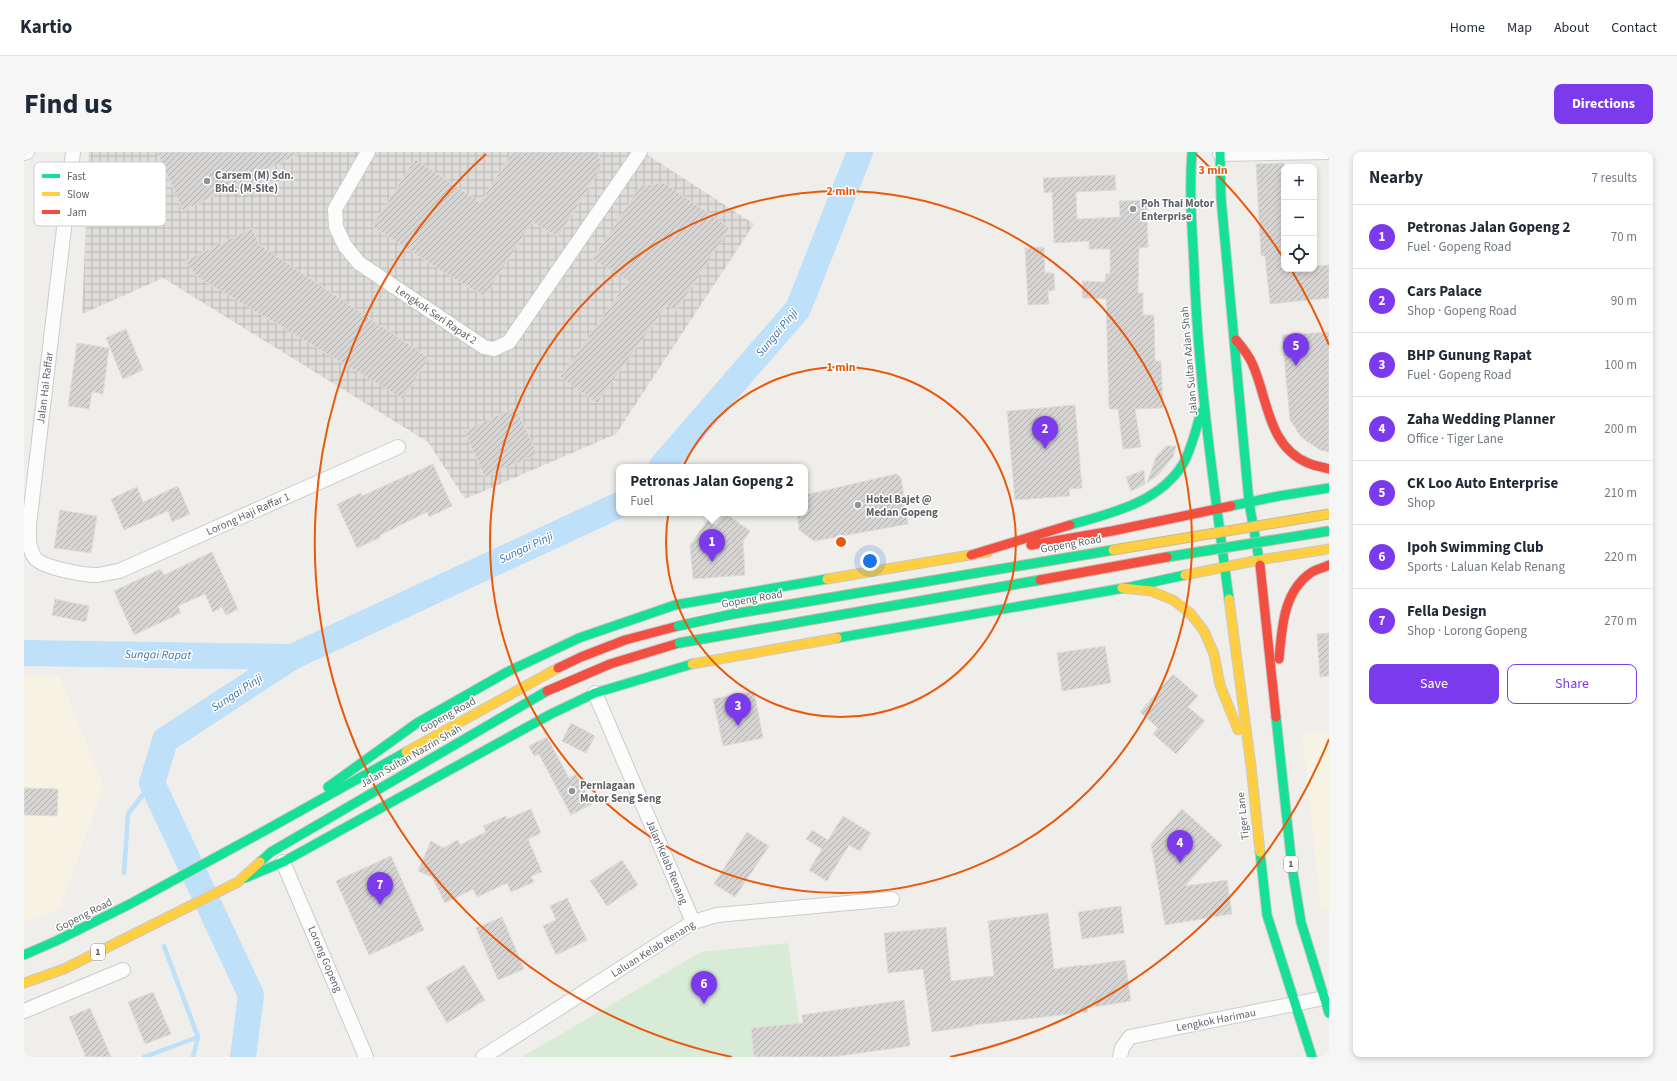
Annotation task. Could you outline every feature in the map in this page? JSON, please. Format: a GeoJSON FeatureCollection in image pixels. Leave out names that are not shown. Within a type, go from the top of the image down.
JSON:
{"type":"FeatureCollection","features":[{"type":"Feature","properties":{"kind":"main road","name":"Jalan Sultan Azlan Shah"},"geometry":{"type":"LineString","coordinates":[[1192,152],[1190,177],[1196,321],[1203,401],[1216,509],[1225,566]]}},
{"type":"Feature","properties":{"kind":"main road"},"geometry":{"type":"LineString","coordinates":[[1220,153],[1221,198],[1249,502],[1329,488]]}},
{"type":"Feature","properties":{"kind":"main road"},"geometry":{"type":"LineString","coordinates":[[1234,337],[1244,350],[1252,365],[1269,417],[1277,436],[1292,452],[1308,463],[1329,469]]}},
{"type":"Feature","properties":{"kind":"main road"},"geometry":{"type":"LineString","coordinates":[[971,555],[1120,510],[1156,493],[1174,478],[1186,459],[1195,435],[1203,401]]}},
{"type":"Feature","properties":{"kind":"main road","name":"1"},"geometry":{"type":"LineString","coordinates":[[268,831],[417,723],[507,672],[579,638],[675,605],[1112,531],[1249,502],[1259,560],[1296,895],[1301,922],[1329,1013]]}},
{"type":"Feature","properties":{"kind":"main road","name":"Gopeng Road"},"geometry":{"type":"LineString","coordinates":[[24,954],[31,953],[82,930],[268,831],[540,677],[581,657],[625,640],[678,626],[763,608],[1329,514]]}},
{"type":"Feature","properties":{"kind":"main road"},"geometry":{"type":"LineString","coordinates":[[1112,531],[1137,541],[1143,564],[1138,573],[1126,587]]}},
{"type":"Feature","properties":{"kind":"main road","name":"Jalan Sultan Nazrin Shah"},"geometry":{"type":"LineString","coordinates":[[24,983],[64,969],[238,882],[271,852],[554,687],[610,664],[679,643],[725,634],[1065,576],[1144,561],[1329,531]]}},
{"type":"Feature","properties":{"kind":"main road"},"geometry":{"type":"LineString","coordinates":[[1259,560],[1329,549]]}},
{"type":"Feature","properties":{"kind":"main road","name":"1"},"geometry":{"type":"LineString","coordinates":[[238,882],[283,862],[544,718],[595,692],[685,665],[1126,587],[1259,560]]}},
{"type":"Feature","properties":{"kind":"main road","name":"Tiger Lane"},"geometry":{"type":"LineString","coordinates":[[1225,566],[1267,915],[1312,1057]]}},
{"type":"Feature","properties":{"kind":"main road"},"geometry":{"type":"LineString","coordinates":[[1277,726],[1278,669],[1286,607],[1296,587],[1312,572],[1329,566]]}},
{"type":"Feature","properties":{"kind":"main road"},"geometry":{"type":"LineString","coordinates":[[1126,587],[1151,591],[1173,600],[1190,613],[1204,631],[1214,654],[1220,684],[1234,722],[1247,744]]}},
{"type":"Feature","properties":{"kind":"street","name":"Jalan Hai Raffar"},"geometry":{"type":"LineString","coordinates":[[72,162],[73,152]]}},
{"type":"Feature","properties":{"kind":"street","name":"Lengkok Seri Rapat 2"},"geometry":{"type":"LineString","coordinates":[[368,152],[335,209],[336,227],[345,246],[359,263],[484,347],[494,349],[509,342],[640,152]]}},
{"type":"Feature","properties":{"kind":"street"},"geometry":{"type":"LineString","coordinates":[[1220,153],[1329,152]]}},
{"type":"Feature","properties":{"kind":"street","name":"Jalan Hai Raffar"},"geometry":{"type":"LineString","coordinates":[[64,226],[32,501],[29,544],[36,559],[44,565],[57,569],[97,575]]}},
{"type":"Feature","properties":{"kind":"street","name":"Lorong Haji Raffar 1"},"geometry":{"type":"LineString","coordinates":[[97,575],[118,571],[140,562],[398,447]]}},
{"type":"Feature","properties":{"kind":"street","name":"Jalan Kelab Renang"},"geometry":{"type":"LineString","coordinates":[[595,692],[692,922]]}},
{"type":"Feature","properties":{"kind":"street","name":"Lorong Gopeng"},"geometry":{"type":"LineString","coordinates":[[283,862],[366,1057]]}},
{"type":"Feature","properties":{"kind":"street","name":"Laluan Kelab Renang"},"geometry":{"type":"LineString","coordinates":[[483,1057],[692,922],[717,915],[892,900]]}},
{"type":"Feature","properties":{"kind":"street"},"geometry":{"type":"LineString","coordinates":[[24,1011],[123,970]]}},
{"type":"Feature","properties":{"kind":"street","name":"Lengkok Harimau"},"geometry":{"type":"LineString","coordinates":[[1120,1057],[1122,1048],[1130,1037],[1324,998]]}},
{"type":"Feature","properties":{"kind":"shaded area"},"geometry":{"type":"Polygon","coordinates":[[[89,152],[643,152],[754,224],[616,434],[465,499],[428,442],[163,278],[82,314],[86,226],[166,226],[166,162],[89,162],[89,152]]]}},
{"type":"Feature","properties":{"kind":"shaded area"},"geometry":{"type":"Polygon","coordinates":[[[24,675],[59,675],[104,786],[59,910],[24,922],[24,675]]]}},
{"type":"Feature","properties":{"kind":"shaded area"},"geometry":{"type":"Polygon","coordinates":[[[1329,731],[1329,909],[1321,910],[1302,733],[1329,731]]]}},
{"type":"Feature","properties":{"kind":"green space"},"geometry":{"type":"Polygon","coordinates":[[[788,943],[804,1057],[522,1057],[701,952],[788,943]]]}},
{"type":"Feature","properties":{"kind":"building","name":"Carsem (M) Sdn. Bhd. (M-Site)"},"geometry":{"type":"Polygon","coordinates":[[[157,152],[303,152],[183,211],[166,172],[166,162],[161,162],[157,152]]]}},
{"type":"Feature","properties":{"kind":"building"},"geometry":{"type":"Polygon","coordinates":[[[513,152],[598,152],[602,166],[558,237],[532,222],[485,297],[372,226],[415,159],[480,202],[513,152]]]}},
{"type":"Feature","properties":{"kind":"building"},"geometry":{"type":"Polygon","coordinates":[[[1284,163],[1281,164],[1281,272],[1317,272],[1317,266],[1329,265],[1329,298],[1270,304],[1265,256],[1261,256],[1256,164],[1284,163]]]}},
{"type":"Feature","properties":{"kind":"building"},"geometry":{"type":"Polygon","coordinates":[[[1115,175],[1116,190],[1076,192],[1077,219],[1120,217],[1119,201],[1147,200],[1148,247],[1139,248],[1138,293],[1143,293],[1143,315],[1154,315],[1155,361],[1161,361],[1163,408],[1135,409],[1141,447],[1123,449],[1118,409],[1109,409],[1106,299],[1082,298],[1082,281],[1105,282],[1106,274],[1110,274],[1110,249],[1089,249],[1089,241],[1054,243],[1052,192],[1044,193],[1043,178],[1115,175]]]}},
{"type":"Feature","properties":{"kind":"building"},"geometry":{"type":"Polygon","coordinates":[[[665,183],[730,228],[676,311],[667,305],[597,403],[560,377],[628,281],[592,259],[640,186],[665,183]]]}},
{"type":"Feature","properties":{"kind":"building"},"geometry":{"type":"Polygon","coordinates":[[[252,228],[260,245],[429,358],[403,399],[196,276],[185,261],[252,228]]]}},
{"type":"Feature","properties":{"kind":"building"},"geometry":{"type":"Polygon","coordinates":[[[1044,247],[1045,273],[1054,273],[1055,290],[1048,291],[1049,304],[1028,305],[1025,248],[1044,247]]]}},
{"type":"Feature","properties":{"kind":"building"},"geometry":{"type":"Polygon","coordinates":[[[126,329],[143,370],[123,379],[106,338],[126,329]]]}},
{"type":"Feature","properties":{"kind":"building"},"geometry":{"type":"Polygon","coordinates":[[[1329,332],[1329,452],[1320,450],[1301,437],[1290,420],[1282,335],[1329,332]]]}},
{"type":"Feature","properties":{"kind":"building"},"geometry":{"type":"Polygon","coordinates":[[[77,343],[109,348],[103,394],[92,392],[89,409],[68,406],[77,343]]]}},
{"type":"Feature","properties":{"kind":"building"},"geometry":{"type":"Polygon","coordinates":[[[1075,405],[1082,488],[1069,489],[1070,496],[1015,500],[1007,411],[1075,405]]]}},
{"type":"Feature","properties":{"kind":"building"},"geometry":{"type":"Polygon","coordinates":[[[516,407],[537,454],[485,478],[464,431],[516,407]]]}},
{"type":"Feature","properties":{"kind":"building"},"geometry":{"type":"Polygon","coordinates":[[[1166,446],[1176,446],[1173,457],[1158,475],[1147,483],[1156,457],[1166,446]]]}},
{"type":"Feature","properties":{"kind":"building"},"geometry":{"type":"Polygon","coordinates":[[[433,464],[452,506],[429,517],[427,512],[357,548],[337,504],[361,493],[362,496],[433,464]]]}},
{"type":"Feature","properties":{"kind":"building"},"geometry":{"type":"Polygon","coordinates":[[[1144,470],[1145,484],[1131,491],[1126,477],[1144,470]]]}},
{"type":"Feature","properties":{"kind":"building"},"geometry":{"type":"Polygon","coordinates":[[[896,474],[901,478],[908,524],[814,541],[799,530],[797,516],[808,516],[808,494],[896,474]]]}},
{"type":"Feature","properties":{"kind":"building"},"geometry":{"type":"Polygon","coordinates":[[[178,486],[190,514],[172,522],[168,511],[124,530],[111,499],[137,487],[143,502],[178,486]]]}},
{"type":"Feature","properties":{"kind":"building"},"geometry":{"type":"Polygon","coordinates":[[[60,510],[97,516],[91,553],[54,548],[60,510]]]}},
{"type":"Feature","properties":{"kind":"building"},"geometry":{"type":"Polygon","coordinates":[[[723,516],[729,516],[750,531],[743,542],[745,575],[693,579],[690,545],[708,520],[716,526],[723,516]]]}},
{"type":"Feature","properties":{"kind":"building"},"geometry":{"type":"Polygon","coordinates":[[[212,552],[238,609],[226,615],[222,607],[213,612],[205,594],[178,606],[181,613],[134,635],[114,591],[161,569],[164,575],[212,552]]]}},
{"type":"Feature","properties":{"kind":"building"},"geometry":{"type":"Polygon","coordinates":[[[55,599],[89,606],[86,622],[52,615],[55,599]]]}},
{"type":"Feature","properties":{"kind":"building"},"geometry":{"type":"Polygon","coordinates":[[[1329,633],[1329,676],[1320,677],[1317,634],[1329,633]]]}},
{"type":"Feature","properties":{"kind":"building"},"geometry":{"type":"Polygon","coordinates":[[[1105,646],[1111,683],[1062,691],[1057,653],[1105,646]]]}},
{"type":"Feature","properties":{"kind":"building"},"geometry":{"type":"Polygon","coordinates":[[[1173,674],[1198,696],[1188,707],[1205,721],[1176,754],[1153,734],[1158,728],[1140,712],[1173,674]]]}},
{"type":"Feature","properties":{"kind":"building"},"geometry":{"type":"Polygon","coordinates":[[[754,691],[763,738],[723,746],[713,699],[754,691]]]}},
{"type":"Feature","properties":{"kind":"building"},"geometry":{"type":"Polygon","coordinates":[[[571,723],[595,736],[586,753],[562,741],[571,723]]]}},
{"type":"Feature","properties":{"kind":"building","name":"Perniagaan Motor Seng Seng"},"geometry":{"type":"Polygon","coordinates":[[[547,737],[569,778],[576,774],[592,804],[571,815],[539,754],[534,756],[529,746],[547,737]]]}},
{"type":"Feature","properties":{"kind":"building"},"geometry":{"type":"Polygon","coordinates":[[[24,788],[58,789],[57,816],[24,815],[24,788]]]}},
{"type":"Feature","properties":{"kind":"building"},"geometry":{"type":"Polygon","coordinates":[[[531,809],[541,833],[528,839],[542,872],[531,876],[534,882],[511,892],[507,883],[477,897],[473,889],[445,903],[432,877],[418,871],[431,841],[443,848],[458,840],[460,845],[486,832],[483,826],[506,816],[507,819],[531,809]]]}},
{"type":"Feature","properties":{"kind":"building"},"geometry":{"type":"Polygon","coordinates":[[[1182,809],[1222,845],[1185,886],[1227,880],[1232,914],[1165,925],[1151,844],[1182,809]]]}},
{"type":"Feature","properties":{"kind":"building"},"geometry":{"type":"Polygon","coordinates":[[[843,816],[871,833],[860,851],[849,845],[827,881],[809,870],[822,849],[806,839],[812,830],[828,840],[843,816]]]}},
{"type":"Feature","properties":{"kind":"building"},"geometry":{"type":"Polygon","coordinates":[[[747,832],[769,846],[735,897],[714,884],[747,832]]]}},
{"type":"Feature","properties":{"kind":"building"},"geometry":{"type":"Polygon","coordinates":[[[391,856],[424,930],[369,955],[336,881],[391,856]]]}},
{"type":"Feature","properties":{"kind":"building"},"geometry":{"type":"Polygon","coordinates":[[[622,860],[638,885],[607,906],[590,881],[622,860]]]}},
{"type":"Feature","properties":{"kind":"building"},"geometry":{"type":"Polygon","coordinates":[[[567,898],[587,940],[556,955],[543,926],[556,920],[550,906],[567,898]]]}},
{"type":"Feature","properties":{"kind":"building"},"geometry":{"type":"Polygon","coordinates":[[[1121,906],[1124,933],[1082,939],[1078,912],[1121,906]]]}},
{"type":"Feature","properties":{"kind":"building"},"geometry":{"type":"Polygon","coordinates":[[[1048,913],[1054,969],[1125,960],[1131,1001],[1087,1008],[1088,1012],[973,1025],[974,1026],[932,1032],[923,969],[888,973],[884,933],[946,927],[951,981],[994,976],[988,921],[1048,913]]]}},
{"type":"Feature","properties":{"kind":"building"},"geometry":{"type":"Polygon","coordinates":[[[502,917],[524,969],[498,980],[476,928],[502,917]]]}},
{"type":"Feature","properties":{"kind":"building"},"geometry":{"type":"Polygon","coordinates":[[[464,965],[485,1000],[447,1023],[426,987],[464,965]]]}},
{"type":"Feature","properties":{"kind":"building"},"geometry":{"type":"Polygon","coordinates":[[[153,992],[171,1034],[145,1044],[128,1002],[153,992]]]}},
{"type":"Feature","properties":{"kind":"building"},"geometry":{"type":"Polygon","coordinates":[[[904,1000],[910,1046],[832,1057],[754,1057],[751,1028],[803,1023],[802,1015],[904,1000]]]}},
{"type":"Feature","properties":{"kind":"building"},"geometry":{"type":"Polygon","coordinates":[[[90,1008],[111,1057],[86,1057],[69,1017],[90,1008]]]}},
{"type":"Feature","properties":{"kind":"waterway","name":"Sungai Pinji"},"geometry":{"type":"LineString","coordinates":[[664,464],[798,309],[860,152]]}},
{"type":"Feature","properties":{"kind":"waterway","name":"Sungai Pinji"},"geometry":{"type":"LineString","coordinates":[[243,1057],[251,995],[152,783],[165,740],[292,657],[616,506]]}},
{"type":"Feature","properties":{"kind":"waterway","name":"Sungai Rapat"},"geometry":{"type":"LineString","coordinates":[[24,653],[292,657]]}},
{"type":"Feature","properties":{"kind":"waterway"},"geometry":{"type":"LineString","coordinates":[[124,873],[128,814],[152,783]]}},
{"type":"Feature","properties":{"kind":"waterway"},"geometry":{"type":"LineString","coordinates":[[164,946],[198,1037],[193,1057]]}},
{"type":"Feature","properties":{"kind":"waterway"},"geometry":{"type":"LineString","coordinates":[[144,1057],[198,1037]]}},
{"type":"Feature","properties":{"kind":"traffic: fast"},"geometry":{"type":"LineString","coordinates":[[1192,152],[1191,208],[1199,348],[1207,432],[1229,599]]}},
{"type":"Feature","properties":{"kind":"traffic: fast"},"geometry":{"type":"LineString","coordinates":[[1220,152],[1221,198],[1249,502],[1260,565]]}},
{"type":"Feature","properties":{"kind":"traffic: fast"},"geometry":{"type":"LineString","coordinates":[[1070,525],[1133,505],[1161,488],[1173,477],[1183,464],[1191,445],[1201,412]]}},
{"type":"Feature","properties":{"kind":"traffic: fast"},"geometry":{"type":"LineString","coordinates":[[1231,506],[1329,488]]}},
{"type":"Feature","properties":{"kind":"traffic: fast"},"geometry":{"type":"LineString","coordinates":[[1167,557],[1329,531]]}},
{"type":"Feature","properties":{"kind":"traffic: fast"},"geometry":{"type":"LineString","coordinates":[[678,626],[733,614],[1113,550]]}},
{"type":"Feature","properties":{"kind":"traffic: fast"},"geometry":{"type":"LineString","coordinates":[[837,638],[1130,587],[1185,575]]}},
{"type":"Feature","properties":{"kind":"traffic: fast"},"geometry":{"type":"LineString","coordinates":[[328,787],[417,723],[507,672],[579,638],[675,605],[827,579]]}},
{"type":"Feature","properties":{"kind":"traffic: fast"},"geometry":{"type":"LineString","coordinates":[[679,643],[1040,580]]}},
{"type":"Feature","properties":{"kind":"traffic: fast"},"geometry":{"type":"LineString","coordinates":[[245,878],[283,862],[551,714],[595,693],[692,664]]}},
{"type":"Feature","properties":{"kind":"traffic: fast"},"geometry":{"type":"LineString","coordinates":[[260,862],[271,852],[547,691]]}},
{"type":"Feature","properties":{"kind":"traffic: fast"},"geometry":{"type":"LineString","coordinates":[[1276,717],[1292,867],[1301,922],[1329,1013]]}},
{"type":"Feature","properties":{"kind":"traffic: fast"},"geometry":{"type":"LineString","coordinates":[[24,955],[56,941],[130,904],[406,752]]}},
{"type":"Feature","properties":{"kind":"traffic: fast"},"geometry":{"type":"LineString","coordinates":[[1260,852],[1267,915],[1312,1057]]}},
{"type":"Feature","properties":{"kind":"traffic: slow"},"geometry":{"type":"LineString","coordinates":[[1113,550],[1329,514]]}},
{"type":"Feature","properties":{"kind":"traffic: slow"},"geometry":{"type":"LineString","coordinates":[[1185,575],[1259,560],[1329,549]]}},
{"type":"Feature","properties":{"kind":"traffic: slow"},"geometry":{"type":"LineString","coordinates":[[827,579],[988,552]]}},
{"type":"Feature","properties":{"kind":"traffic: slow"},"geometry":{"type":"LineString","coordinates":[[1122,588],[1151,591],[1173,600],[1190,613],[1204,631],[1214,654],[1220,685],[1238,730]]}},
{"type":"Feature","properties":{"kind":"traffic: slow"},"geometry":{"type":"LineString","coordinates":[[1229,599],[1251,766],[1260,852]]}},
{"type":"Feature","properties":{"kind":"traffic: slow"},"geometry":{"type":"LineString","coordinates":[[692,664],[837,638]]}},
{"type":"Feature","properties":{"kind":"traffic: slow"},"geometry":{"type":"LineString","coordinates":[[406,752],[558,668]]}},
{"type":"Feature","properties":{"kind":"traffic: slow"},"geometry":{"type":"LineString","coordinates":[[24,983],[64,969],[238,882],[260,862]]}},
{"type":"Feature","properties":{"kind":"traffic: jam"},"geometry":{"type":"LineString","coordinates":[[1236,340],[1252,363],[1276,433],[1284,445],[1294,455],[1308,463],[1329,469]]}},
{"type":"Feature","properties":{"kind":"traffic: jam"},"geometry":{"type":"LineString","coordinates":[[1031,545],[1112,531],[1231,506]]}},
{"type":"Feature","properties":{"kind":"traffic: jam"},"geometry":{"type":"LineString","coordinates":[[971,555],[1070,525]]}},
{"type":"Feature","properties":{"kind":"traffic: jam"},"geometry":{"type":"LineString","coordinates":[[1040,580],[1167,557]]}},
{"type":"Feature","properties":{"kind":"traffic: jam"},"geometry":{"type":"LineString","coordinates":[[1260,565],[1276,717]]}},
{"type":"Feature","properties":{"kind":"traffic: jam"},"geometry":{"type":"LineString","coordinates":[[1279,659],[1283,623],[1295,589],[1302,580],[1312,572],[1329,565]]}},
{"type":"Feature","properties":{"kind":"traffic: jam"},"geometry":{"type":"LineString","coordinates":[[558,668],[581,657],[625,640],[678,626]]}},
{"type":"Feature","properties":{"kind":"traffic: jam"},"geometry":{"type":"LineString","coordinates":[[547,691],[610,664],[679,643]]}},
{"type":"Feature","properties":{"kind":"place","name":"Carsem (M) Sdn. Bhd. (M-Site)"},"geometry":{"type":"Point","coordinates":[207,181]}},
{"type":"Feature","properties":{"kind":"place","name":"Poh Thai Motor Enterprise"},"geometry":{"type":"Point","coordinates":[1133,209]}},
{"type":"Feature","properties":{"kind":"place","name":"CK Loo Auto Enterprise"},"geometry":{"type":"Point","coordinates":[1296,366]}},
{"type":"Feature","properties":{"kind":"place","name":"Cars Palace"},"geometry":{"type":"Point","coordinates":[1045,449]}},
{"type":"Feature","properties":{"kind":"place","name":"Hotel Bajet @ Medan Gopeng"},"geometry":{"type":"Point","coordinates":[858,505]}},
{"type":"Feature","properties":{"kind":"place","name":"Petronas Jalan Gopeng 2"},"geometry":{"type":"Point","coordinates":[712,562]}},
{"type":"Feature","properties":{"kind":"place","name":"BHP Gunung Rapat"},"geometry":{"type":"Point","coordinates":[738,726]}},
{"type":"Feature","properties":{"kind":"place","name":"Perniagaan Motor Seng Seng"},"geometry":{"type":"Point","coordinates":[572,791]}},
{"type":"Feature","properties":{"kind":"place","name":"Zaha Wedding Planner"},"geometry":{"type":"Point","coordinates":[1180,863]}},
{"type":"Feature","properties":{"kind":"place","name":"Fella Design"},"geometry":{"type":"Point","coordinates":[380,905]}},
{"type":"Feature","properties":{"kind":"place","name":"Ipoh Swimming Club"},"geometry":{"type":"Point","coordinates":[704,1004]}}]}
